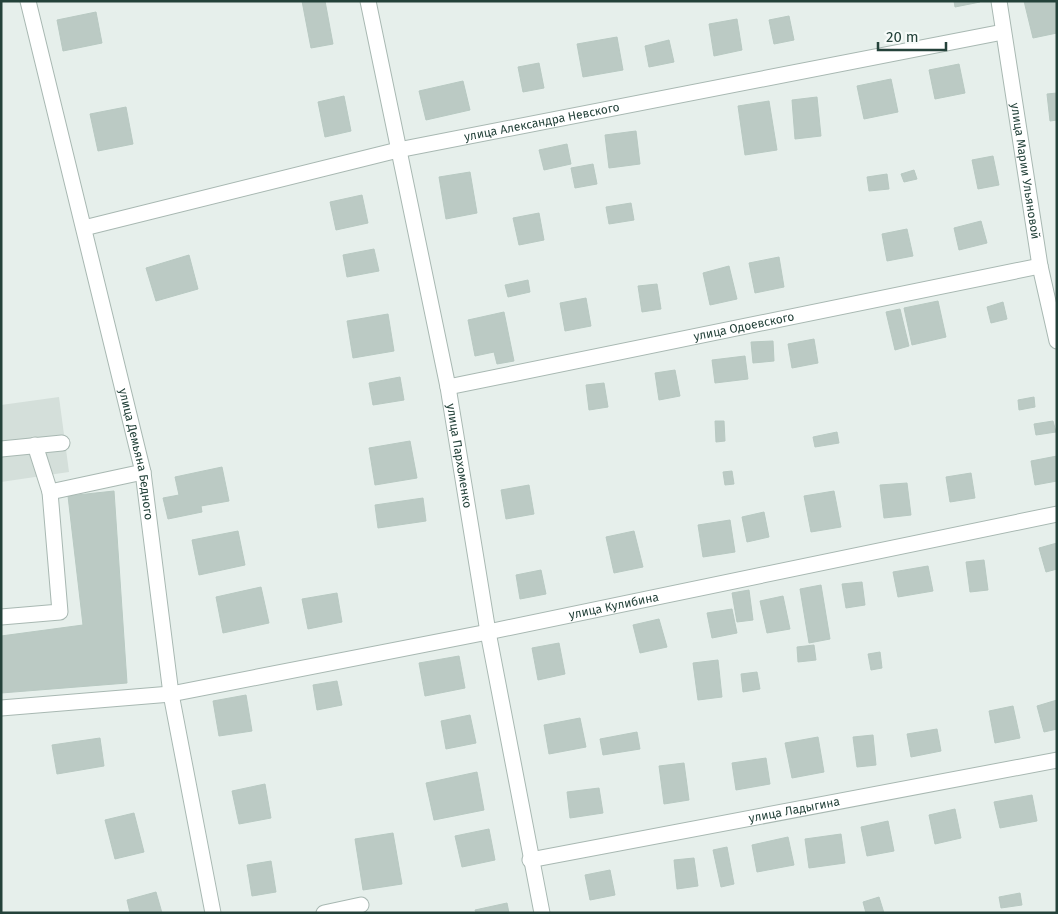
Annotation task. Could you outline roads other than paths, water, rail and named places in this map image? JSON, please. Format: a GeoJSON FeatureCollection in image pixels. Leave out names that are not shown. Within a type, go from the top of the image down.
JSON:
{"type":"FeatureCollection","features":[{"type":"Feature","properties":{"kind":"street","name":"улица Демьяна Бедного"},"geometry":{"type":"LineString","coordinates":[[28,1],[143,472],[171,694],[212,913]]}},
{"type":"Feature","properties":{"kind":"street","name":"улица Пархоменко"},"geometry":{"type":"LineString","coordinates":[[368,1],[448,387],[488,632],[530,860],[542,913]]}},
{"type":"Feature","properties":{"kind":"street","name":"улица Марии Ульяновой"},"geometry":{"type":"LineString","coordinates":[[998,1],[1040,266],[1057,341]]}},
{"type":"Feature","properties":{"kind":"street","name":"улица Александра Невского"},"geometry":{"type":"LineString","coordinates":[[84,228],[398,150],[1003,32]]}},
{"type":"Feature","properties":{"kind":"street","name":"улица Одоевского"},"geometry":{"type":"LineString","coordinates":[[448,387],[1040,266]]}},
{"type":"Feature","properties":{"kind":"street"},"geometry":{"type":"LineString","coordinates":[[1,449],[62,442]]}},
{"type":"Feature","properties":{"kind":"street"},"geometry":{"type":"LineString","coordinates":[[1,617],[60,612],[50,492],[35,445]]}},
{"type":"Feature","properties":{"kind":"street"},"geometry":{"type":"LineString","coordinates":[[50,492],[143,472]]}},
{"type":"Feature","properties":{"kind":"street","name":"улица Кулибина"},"geometry":{"type":"LineString","coordinates":[[1,708],[171,694],[488,632],[1057,514]]}},
{"type":"Feature","properties":{"kind":"street","name":"улица Ладыгина"},"geometry":{"type":"LineString","coordinates":[[530,860],[1057,760]]}},
{"type":"Feature","properties":{"kind":"street"},"geometry":{"type":"LineString","coordinates":[[324,913],[361,905]]}}]}
